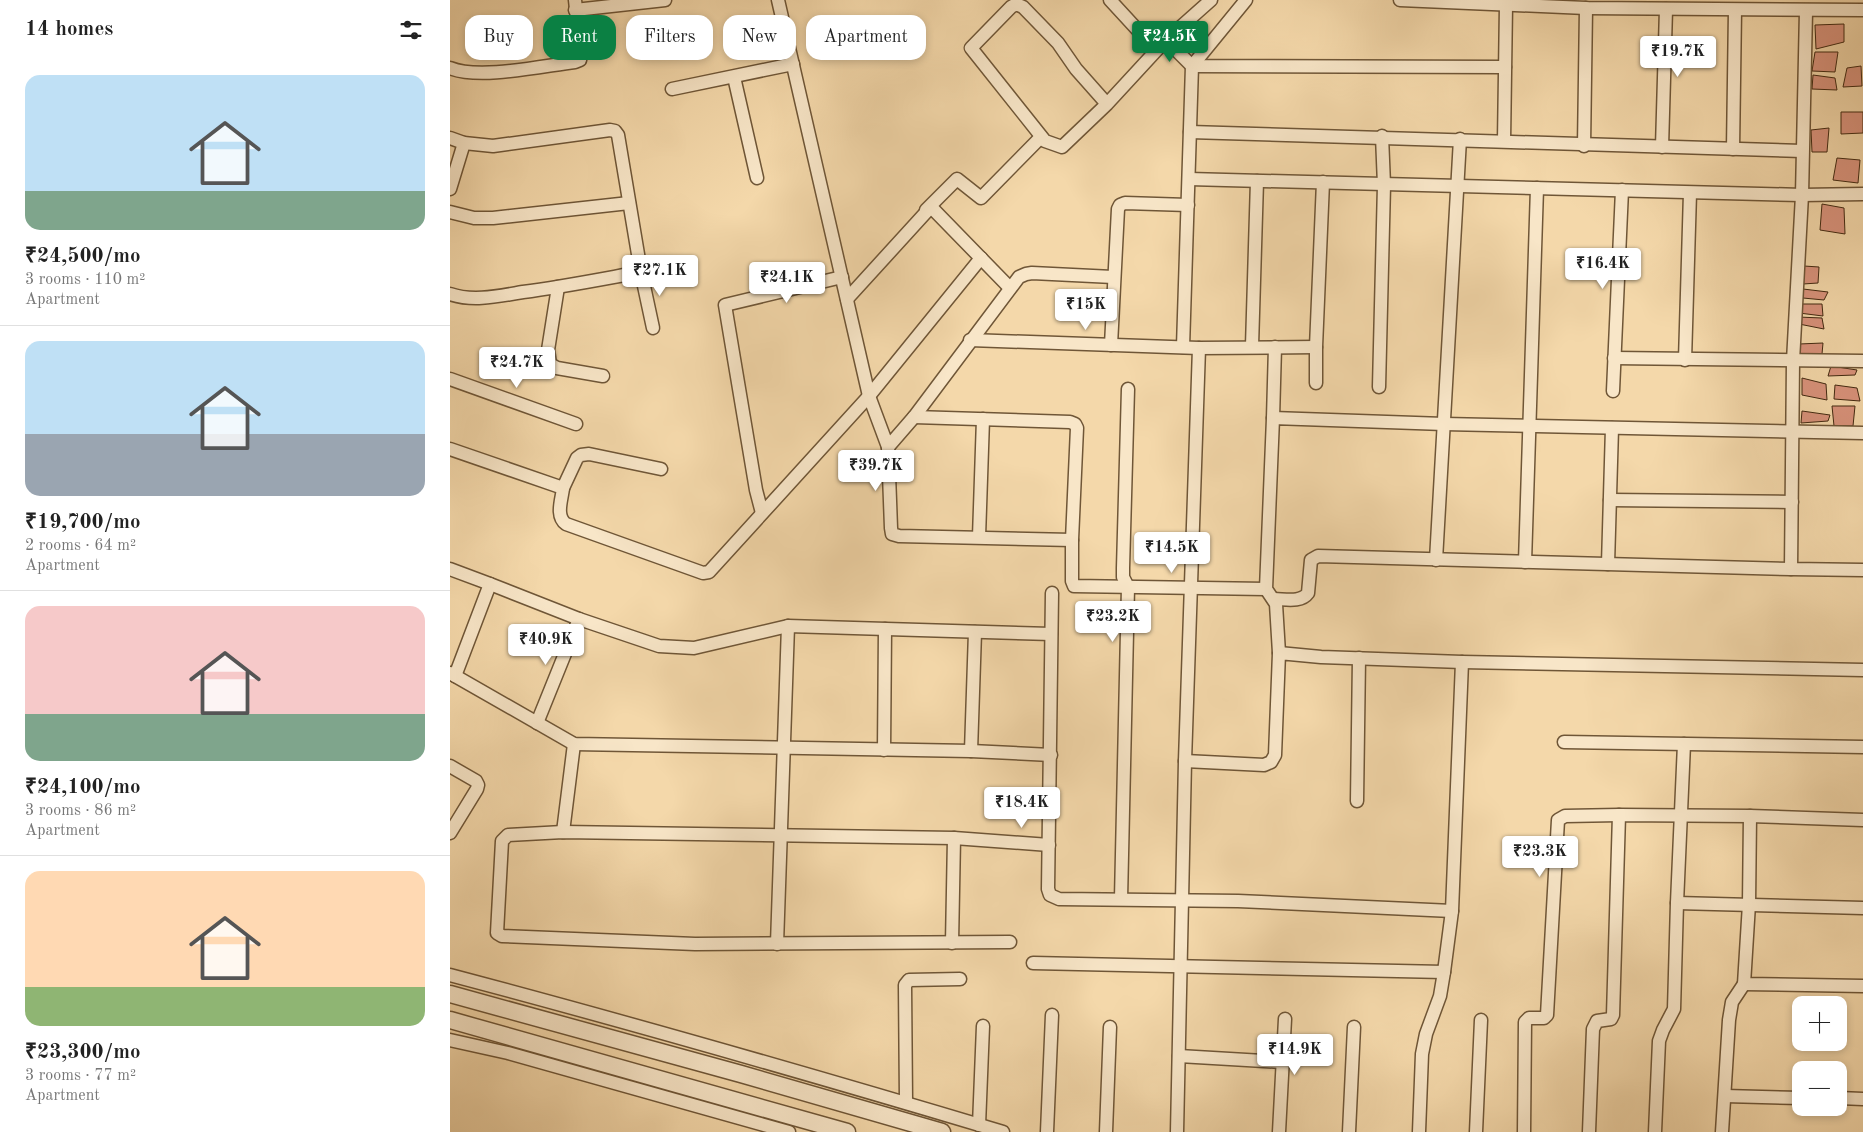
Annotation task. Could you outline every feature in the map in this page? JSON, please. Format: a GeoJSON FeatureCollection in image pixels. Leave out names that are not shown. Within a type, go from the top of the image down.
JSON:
{"type":"FeatureCollection","features":[{"type":"Feature","properties":{"kind":"street"},"geometry":{"type":"LineString","coordinates":[[450,68],[458,71],[479,73],[574,62],[580,60],[581,54],[575,5],[665,0]]}},
{"type":"Feature","properties":{"kind":"street"},"geometry":{"type":"LineString","coordinates":[[778,0],[869,396],[888,447],[890,528],[892,534],[899,536],[1072,540]]}},
{"type":"Feature","properties":{"kind":"street"},"geometry":{"type":"LineString","coordinates":[[1110,0],[1156,50]]}},
{"type":"Feature","properties":{"kind":"street"},"geometry":{"type":"LineString","coordinates":[[1107,104],[1076,68],[1058,43],[1018,2],[971,48],[1045,141],[1062,148],[1107,104],[1166,40],[1211,0]]}},
{"type":"Feature","properties":{"kind":"street"},"geometry":{"type":"LineString","coordinates":[[1183,347],[1192,66],[1246,0]]}},
{"type":"Feature","properties":{"kind":"street"},"geometry":{"type":"LineString","coordinates":[[1400,0],[1586,8],[1863,10]]}},
{"type":"Feature","properties":{"kind":"street"},"geometry":{"type":"LineString","coordinates":[[1504,141],[1506,5]]}},
{"type":"Feature","properties":{"kind":"street"},"geometry":{"type":"LineString","coordinates":[[1584,146],[1586,8]]}},
{"type":"Feature","properties":{"kind":"street"},"geometry":{"type":"LineString","coordinates":[[1662,148],[1666,9]]}},
{"type":"Feature","properties":{"kind":"street"},"geometry":{"type":"LineString","coordinates":[[1733,149],[1735,10]]}},
{"type":"Feature","properties":{"kind":"street"},"geometry":{"type":"LineString","coordinates":[[1791,568],[1793,361],[1802,195],[1806,11]]}},
{"type":"Feature","properties":{"kind":"street"},"geometry":{"type":"LineString","coordinates":[[1166,40],[1192,66],[1505,67]]}},
{"type":"Feature","properties":{"kind":"street"},"geometry":{"type":"LineString","coordinates":[[672,89],[793,64]]}},
{"type":"Feature","properties":{"kind":"street"},"geometry":{"type":"LineString","coordinates":[[734,77],[757,178]]}},
{"type":"Feature","properties":{"kind":"street"},"geometry":{"type":"LineString","coordinates":[[450,138],[464,143],[493,146],[614,131],[618,135],[641,272],[653,328]]}},
{"type":"Feature","properties":{"kind":"street"},"geometry":{"type":"LineString","coordinates":[[1190,132],[1382,136],[1584,146],[1802,151]]}},
{"type":"Feature","properties":{"kind":"street"},"geometry":{"type":"LineString","coordinates":[[1379,387],[1384,185],[1382,136]]}},
{"type":"Feature","properties":{"kind":"street"},"geometry":{"type":"LineString","coordinates":[[847,299],[926,210],[957,179],[981,198],[1042,137]]}},
{"type":"Feature","properties":{"kind":"street"},"geometry":{"type":"LineString","coordinates":[[1436,560],[1460,139]]}},
{"type":"Feature","properties":{"kind":"street"},"geometry":{"type":"LineString","coordinates":[[450,189],[464,143]]}},
{"type":"Feature","properties":{"kind":"street"},"geometry":{"type":"LineString","coordinates":[[1189,179],[1802,195],[1863,194]]}},
{"type":"Feature","properties":{"kind":"street"},"geometry":{"type":"LineString","coordinates":[[1252,346],[1257,180]]}},
{"type":"Feature","properties":{"kind":"street"},"geometry":{"type":"LineString","coordinates":[[1316,383],[1323,182]]}},
{"type":"Feature","properties":{"kind":"street"},"geometry":{"type":"LineString","coordinates":[[1525,562],[1538,188]]}},
{"type":"Feature","properties":{"kind":"street"},"geometry":{"type":"LineString","coordinates":[[1613,390],[1622,190]]}},
{"type":"Feature","properties":{"kind":"street"},"geometry":{"type":"LineString","coordinates":[[1685,360],[1690,192]]}},
{"type":"Feature","properties":{"kind":"street"},"geometry":{"type":"LineString","coordinates":[[450,212],[474,218],[494,218],[629,203]]}},
{"type":"Feature","properties":{"kind":"street"},"geometry":{"type":"LineString","coordinates":[[1111,345],[1113,278],[1118,209],[1120,205],[1125,203],[1188,205]]}},
{"type":"Feature","properties":{"kind":"street"},"geometry":{"type":"LineString","coordinates":[[926,210],[934,210],[1010,288]]}},
{"type":"Feature","properties":{"kind":"street"},"geometry":{"type":"LineString","coordinates":[[661,469],[589,454],[581,455],[577,458],[563,488],[560,516],[562,521],[702,573],[709,572],[869,396],[980,258]]}},
{"type":"Feature","properties":{"kind":"street"},"geometry":{"type":"LineString","coordinates":[[450,294],[462,298],[483,298],[641,272]]}},
{"type":"Feature","properties":{"kind":"street"},"geometry":{"type":"LineString","coordinates":[[888,447],[914,417],[1019,277],[1026,274],[1113,278]]}},
{"type":"Feature","properties":{"kind":"street"},"geometry":{"type":"LineString","coordinates":[[762,513],[756,490],[725,305],[842,277]]}},
{"type":"Feature","properties":{"kind":"street"},"geometry":{"type":"LineString","coordinates":[[558,287],[548,350],[550,364],[557,368],[603,376]]}},
{"type":"Feature","properties":{"kind":"street"},"geometry":{"type":"LineString","coordinates":[[970,340],[1199,348],[1252,346],[1316,347]]}},
{"type":"Feature","properties":{"kind":"street"},"geometry":{"type":"LineString","coordinates":[[1185,761],[1264,765],[1271,762],[1275,755],[1279,653],[1276,604],[1270,594],[1275,347]]}},
{"type":"Feature","properties":{"kind":"street"},"geometry":{"type":"LineString","coordinates":[[1177,1132],[1185,761],[1199,348]]}},
{"type":"Feature","properties":{"kind":"street"},"geometry":{"type":"LineString","coordinates":[[1614,358],[1863,361]]}},
{"type":"Feature","properties":{"kind":"street"},"geometry":{"type":"LineString","coordinates":[[450,379],[576,424]]}},
{"type":"Feature","properties":{"kind":"street"},"geometry":{"type":"LineString","coordinates":[[1121,899],[1128,587],[1123,568],[1128,389]]}},
{"type":"Feature","properties":{"kind":"street"},"geometry":{"type":"LineString","coordinates":[[914,417],[1070,422],[1074,424],[1077,428],[1072,540],[1072,582],[1074,586],[1191,588],[1270,594],[1298,599],[1305,597],[1308,592],[1311,560],[1318,556],[1863,570]]}},
{"type":"Feature","properties":{"kind":"street"},"geometry":{"type":"LineString","coordinates":[[1273,418],[1444,424],[1863,433]]}},
{"type":"Feature","properties":{"kind":"street"},"geometry":{"type":"LineString","coordinates":[[979,537],[983,419]]}},
{"type":"Feature","properties":{"kind":"street"},"geometry":{"type":"LineString","coordinates":[[1608,564],[1612,428]]}},
{"type":"Feature","properties":{"kind":"street"},"geometry":{"type":"LineString","coordinates":[[450,449],[563,488]]}},
{"type":"Feature","properties":{"kind":"street"},"geometry":{"type":"LineString","coordinates":[[1610,500],[1792,502]]}},
{"type":"Feature","properties":{"kind":"street"},"geometry":{"type":"LineString","coordinates":[[450,569],[579,619],[659,646],[681,648],[710,645],[788,626],[1051,634]]}},
{"type":"Feature","properties":{"kind":"street"},"geometry":{"type":"LineString","coordinates":[[490,584],[452,674],[574,744],[971,751],[1051,755]]}},
{"type":"Feature","properties":{"kind":"street"},"geometry":{"type":"LineString","coordinates":[[1052,593],[1048,889],[1050,895],[1059,899],[1183,900],[1452,911]]}},
{"type":"Feature","properties":{"kind":"street"},"geometry":{"type":"LineString","coordinates":[[538,723],[579,619]]}},
{"type":"Feature","properties":{"kind":"street"},"geometry":{"type":"LineString","coordinates":[[777,944],[788,626]]}},
{"type":"Feature","properties":{"kind":"street"},"geometry":{"type":"LineString","coordinates":[[884,750],[885,628]]}},
{"type":"Feature","properties":{"kind":"street"},"geometry":{"type":"LineString","coordinates":[[971,751],[974,632]]}},
{"type":"Feature","properties":{"kind":"street"},"geometry":{"type":"LineString","coordinates":[[1279,653],[1462,662],[1863,670]]}},
{"type":"Feature","properties":{"kind":"street"},"geometry":{"type":"LineString","coordinates":[[1357,800],[1360,658]]}},
{"type":"Feature","properties":{"kind":"street"},"geometry":{"type":"LineString","coordinates":[[1419,1132],[1422,1054],[1426,1034],[1440,996],[1452,911],[1462,662]]}},
{"type":"Feature","properties":{"kind":"street"},"geometry":{"type":"LineString","coordinates":[[1564,742],[1863,747]]}},
{"type":"Feature","properties":{"kind":"street"},"geometry":{"type":"LineString","coordinates":[[563,832],[574,744]]}},
{"type":"Feature","properties":{"kind":"street"},"geometry":{"type":"LineString","coordinates":[[1655,1132],[1659,1041],[1674,1009],[1684,744]]}},
{"type":"Feature","properties":{"kind":"street"},"geometry":{"type":"LineString","coordinates":[[450,766],[476,781],[478,785],[450,833]]}},
{"type":"Feature","properties":{"kind":"street"},"geometry":{"type":"LineString","coordinates":[[1589,1132],[1593,1029],[1597,1021],[1611,1019],[1613,1015],[1619,815]]}},
{"type":"Feature","properties":{"kind":"street"},"geometry":{"type":"LineString","coordinates":[[1524,1132],[1525,1022],[1529,1018],[1544,1018],[1548,1015],[1556,826],[1558,820],[1565,816],[1619,815],[1750,816],[1863,820]]}},
{"type":"Feature","properties":{"kind":"street"},"geometry":{"type":"LineString","coordinates":[[1722,1132],[1729,1020],[1732,1002],[1744,984],[1749,904],[1750,816]]}},
{"type":"Feature","properties":{"kind":"street"},"geometry":{"type":"LineString","coordinates":[[1010,942],[695,944],[499,936],[497,932],[502,841],[508,835],[563,832],[954,838],[1049,845]]}},
{"type":"Feature","properties":{"kind":"street"},"geometry":{"type":"LineString","coordinates":[[952,943],[954,838]]}},
{"type":"Feature","properties":{"kind":"street"},"geometry":{"type":"LineString","coordinates":[[1677,903],[1863,908]]}},
{"type":"Feature","properties":{"kind":"street"},"geometry":{"type":"LineString","coordinates":[[1033,963],[1444,972]]}},
{"type":"Feature","properties":{"kind":"street"},"geometry":{"type":"LineString","coordinates":[[450,975],[568,1006],[906,1102],[1002,1132]]}},
{"type":"Feature","properties":{"kind":"street"},"geometry":{"type":"LineString","coordinates":[[906,1102],[905,985],[909,980],[960,979]]}},
{"type":"Feature","properties":{"kind":"street"},"geometry":{"type":"LineString","coordinates":[[1744,984],[1863,986]]}},
{"type":"Feature","properties":{"kind":"street"},"geometry":{"type":"LineString","coordinates":[[450,994],[741,1074],[942,1132]]}},
{"type":"Feature","properties":{"kind":"street"},"geometry":{"type":"LineString","coordinates":[[1047,1132],[1052,1015]]}},
{"type":"Feature","properties":{"kind":"street"},"geometry":{"type":"LineString","coordinates":[[1279,1132],[1285,1019]]}},
{"type":"Feature","properties":{"kind":"street"},"geometry":{"type":"LineString","coordinates":[[450,1020],[847,1132]]}},
{"type":"Feature","properties":{"kind":"street"},"geometry":{"type":"LineString","coordinates":[[1476,1132],[1481,1020]]}},
{"type":"Feature","properties":{"kind":"street"},"geometry":{"type":"LineString","coordinates":[[979,1125],[983,1026]]}},
{"type":"Feature","properties":{"kind":"street"},"geometry":{"type":"LineString","coordinates":[[1106,1132],[1110,1027]]}},
{"type":"Feature","properties":{"kind":"street"},"geometry":{"type":"LineString","coordinates":[[1349,1132],[1354,1027]]}},
{"type":"Feature","properties":{"kind":"street"},"geometry":{"type":"LineString","coordinates":[[450,1040],[508,1054],[789,1132]]}},
{"type":"Feature","properties":{"kind":"street"},"geometry":{"type":"LineString","coordinates":[[1179,1056],[1282,1062]]}},
{"type":"Feature","properties":{"kind":"street"},"geometry":{"type":"LineString","coordinates":[[1725,1096],[1792,1098]]}},
{"type":"Feature","properties":{"kind":"street"},"geometry":{"type":"LineString","coordinates":[[1847,1098],[1863,1099]]}},
{"type":"Feature","properties":{"kind":"building"},"geometry":{"type":"Polygon","coordinates":[[[1844,24],[1844,42],[1816,49],[1815,25],[1844,24]]]}},
{"type":"Feature","properties":{"kind":"building"},"geometry":{"type":"Polygon","coordinates":[[[1815,52],[1838,52],[1835,72],[1812,71],[1815,52]]]}},
{"type":"Feature","properties":{"kind":"building"},"geometry":{"type":"Polygon","coordinates":[[[1861,66],[1862,86],[1843,87],[1847,68],[1861,66]]]}},
{"type":"Feature","properties":{"kind":"building"},"geometry":{"type":"Polygon","coordinates":[[[1813,75],[1835,78],[1837,90],[1812,89],[1813,75]]]}},
{"type":"Feature","properties":{"kind":"building"},"geometry":{"type":"Polygon","coordinates":[[[1841,112],[1863,112],[1863,133],[1841,134],[1841,112]]]}},
{"type":"Feature","properties":{"kind":"building"},"geometry":{"type":"Polygon","coordinates":[[[1829,128],[1827,152],[1812,152],[1811,130],[1829,128]]]}},
{"type":"Feature","properties":{"kind":"building"},"geometry":{"type":"Polygon","coordinates":[[[1837,158],[1860,160],[1858,183],[1833,180],[1837,158]]]}},
{"type":"Feature","properties":{"kind":"building"},"geometry":{"type":"Polygon","coordinates":[[[1822,204],[1844,208],[1845,234],[1820,230],[1822,204]]]}},
{"type":"Feature","properties":{"kind":"building"},"geometry":{"type":"Polygon","coordinates":[[[1804,266],[1819,267],[1818,283],[1803,284],[1804,266]]]}},
{"type":"Feature","properties":{"kind":"building"},"geometry":{"type":"Polygon","coordinates":[[[1803,289],[1828,292],[1824,300],[1803,298],[1803,289]]]}},
{"type":"Feature","properties":{"kind":"building"},"geometry":{"type":"Polygon","coordinates":[[[1798,304],[1822,304],[1823,316],[1799,313],[1798,304]]]}},
{"type":"Feature","properties":{"kind":"building"},"geometry":{"type":"Polygon","coordinates":[[[1798,317],[1822,318],[1824,329],[1799,324],[1798,317]]]}},
{"type":"Feature","properties":{"kind":"building"},"geometry":{"type":"Polygon","coordinates":[[[1823,343],[1822,354],[1799,356],[1799,344],[1823,343]]]}},
{"type":"Feature","properties":{"kind":"building"},"geometry":{"type":"Polygon","coordinates":[[[1831,366],[1857,370],[1855,375],[1828,376],[1831,366]]]}},
{"type":"Feature","properties":{"kind":"building"},"geometry":{"type":"Polygon","coordinates":[[[1802,378],[1826,384],[1827,400],[1802,395],[1802,378]]]}},
{"type":"Feature","properties":{"kind":"building"},"geometry":{"type":"Polygon","coordinates":[[[1835,385],[1857,388],[1860,401],[1834,399],[1835,385]]]}},
{"type":"Feature","properties":{"kind":"building"},"geometry":{"type":"Polygon","coordinates":[[[1832,406],[1855,406],[1853,426],[1834,426],[1832,406]]]}},
{"type":"Feature","properties":{"kind":"building"},"geometry":{"type":"Polygon","coordinates":[[[1802,411],[1830,415],[1828,421],[1801,423],[1802,411]]]}}]}
